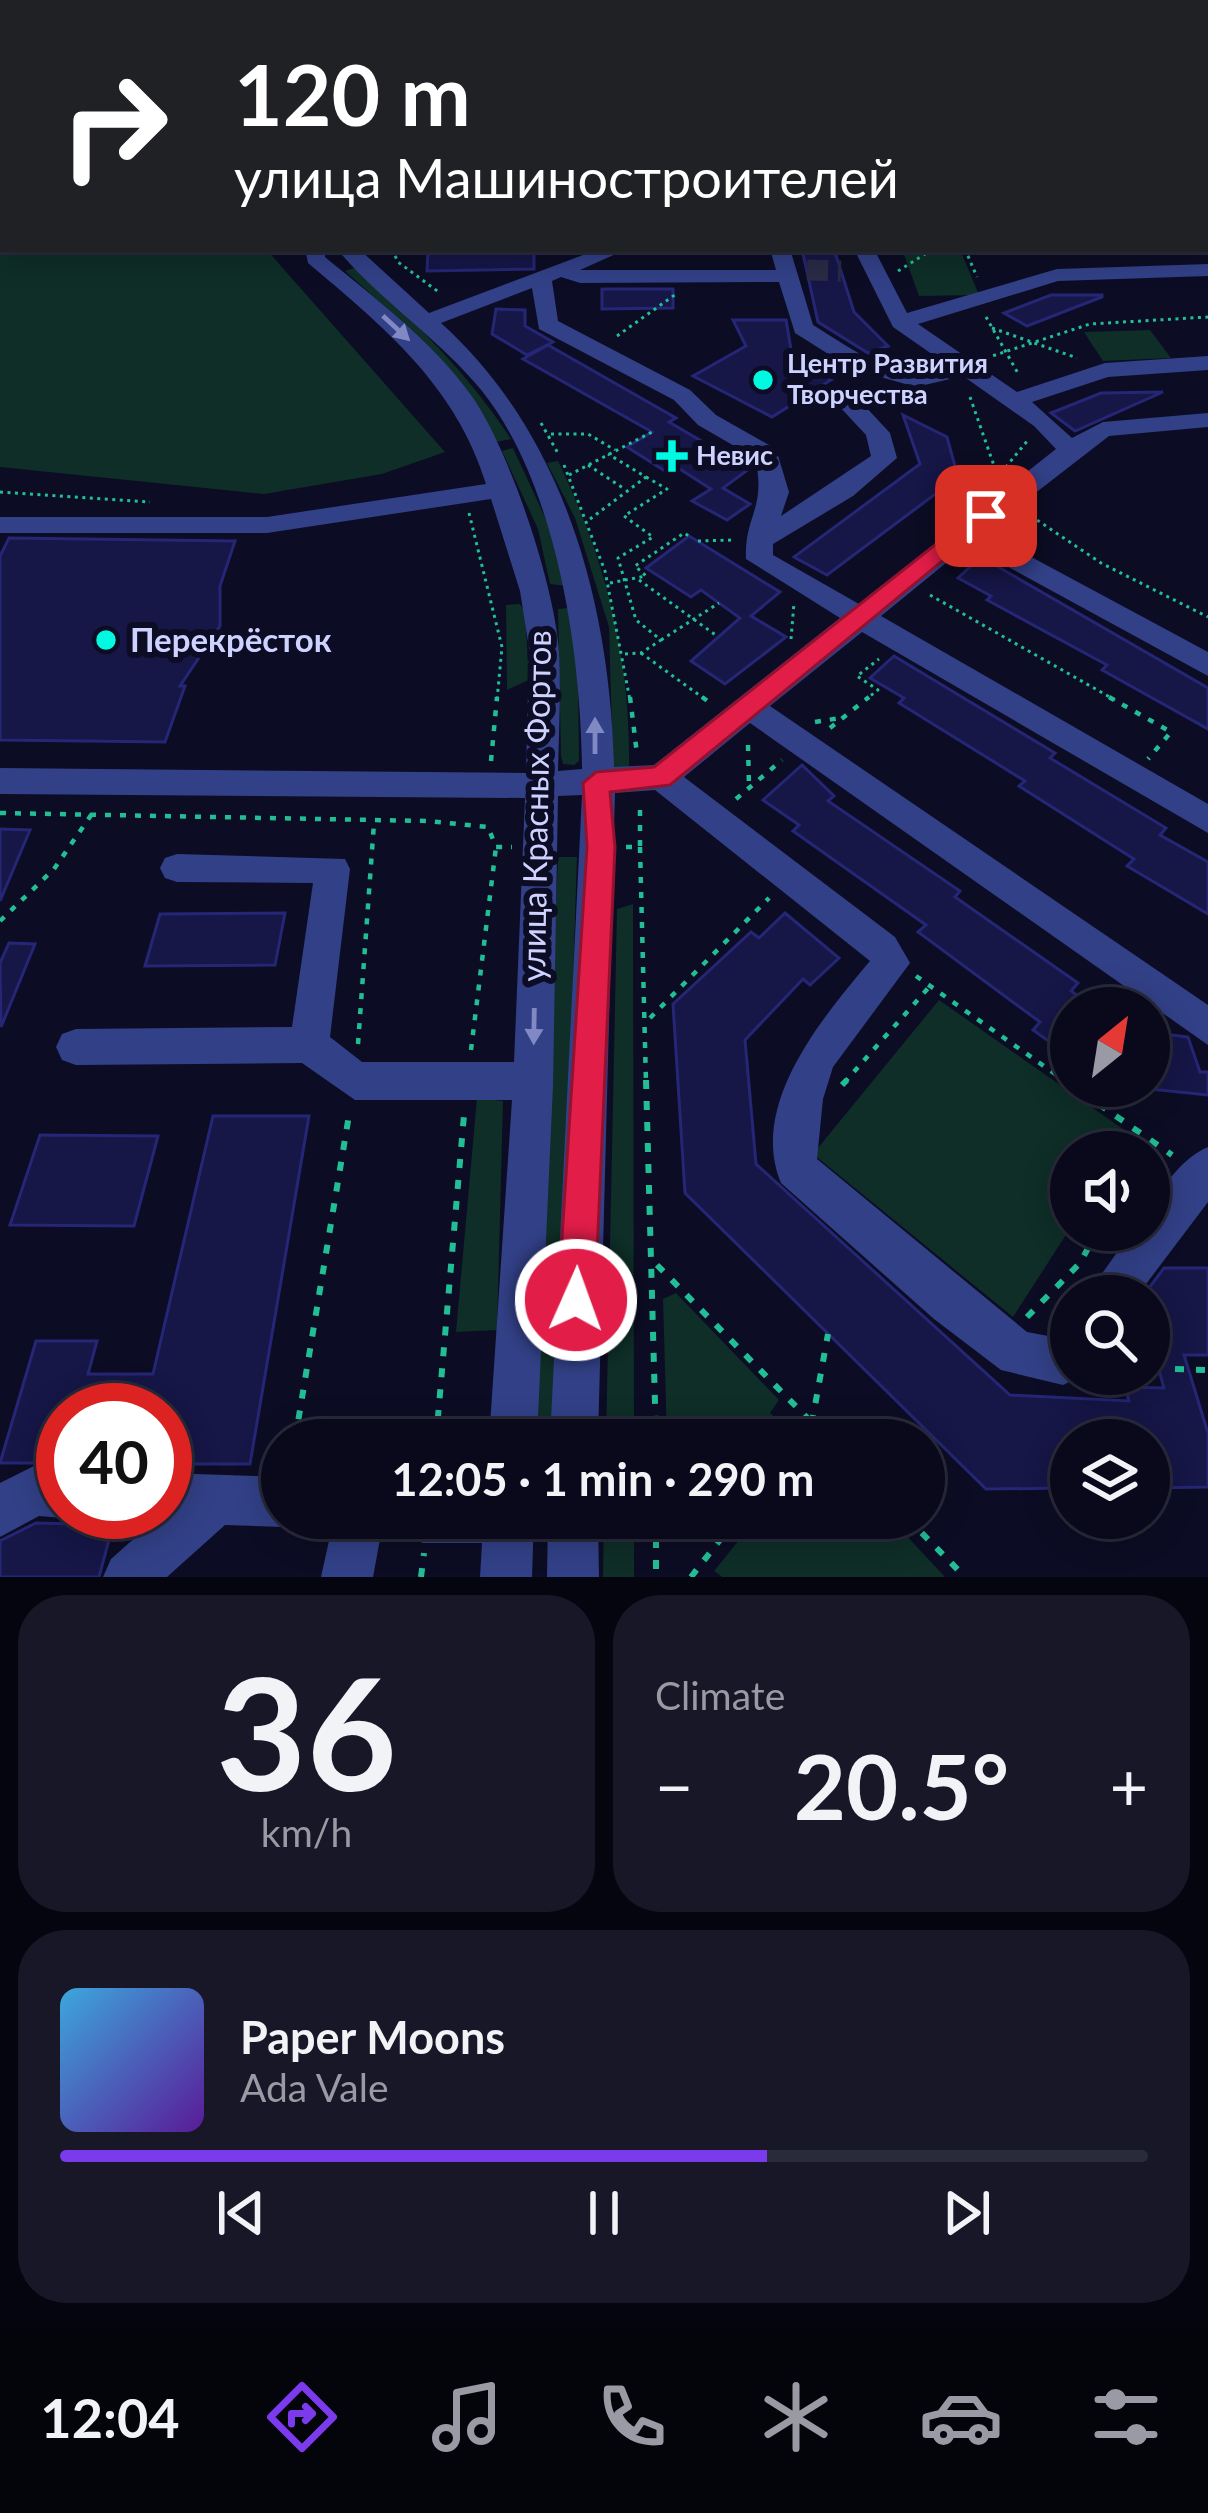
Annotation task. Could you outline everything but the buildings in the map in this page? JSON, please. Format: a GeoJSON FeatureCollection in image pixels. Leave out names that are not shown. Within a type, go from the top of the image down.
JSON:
{"type":"FeatureCollection","features":[{"type":"Feature","properties":{"kind":"street","name":"улица Красных Фортов"},"geometry":{"type":"LineString","coordinates":[[315,252],[315,259],[398,328],[461,398],[502,489],[534,592],[544,647],[540,783],[516,847],[533,1085],[514,1419]]}},
{"type":"Feature","properties":{"kind":"street","name":"улица Красных Фортов"},"geometry":{"type":"LineString","coordinates":[[351,252],[442,316],[525,439],[594,586],[590,644],[601,847],[577,1253],[574,1419]]}},
{"type":"Feature","properties":{"kind":"street"},"geometry":{"type":"LineString","coordinates":[[442,316],[609,252]]}},
{"type":"Feature","properties":{"kind":"street"},"geometry":{"type":"LineString","coordinates":[[841,271],[870,260],[901,322],[962,369],[1020,394],[1070,450]]}},
{"type":"Feature","properties":{"kind":"street"},"geometry":{"type":"LineString","coordinates":[[550,274],[692,277],[790,266],[803,328],[878,374],[905,382],[932,381],[962,369]]}},
{"type":"Feature","properties":{"kind":"street"},"geometry":{"type":"LineString","coordinates":[[901,322],[1057,274],[1208,271]]}},
{"type":"Feature","properties":{"kind":"street"},"geometry":{"type":"LineString","coordinates":[[550,274],[547,324],[709,409],[767,454],[776,492],[759,540],[760,559],[1208,820]]}},
{"type":"Feature","properties":{"kind":"street"},"geometry":{"type":"LineString","coordinates":[[1020,394],[1108,369],[1208,364]]}},
{"type":"Feature","properties":{"kind":"street"},"geometry":{"type":"LineString","coordinates":[[759,540],[844,490],[884,458],[878,433],[850,405],[854,394]]}},
{"type":"Feature","properties":{"kind":"street"},"geometry":{"type":"LineString","coordinates":[[651,780],[730,705],[858,617],[965,532],[1002,488],[1103,429],[1208,420]]}},
{"type":"Feature","properties":{"kind":"street"},"geometry":{"type":"LineString","coordinates":[[0,525],[267,525],[502,489]]}},
{"type":"Feature","properties":{"kind":"street"},"geometry":{"type":"LineString","coordinates":[[965,532],[1208,665]]}},
{"type":"Feature","properties":{"kind":"street"},"geometry":{"type":"LineString","coordinates":[[534,592],[594,586]]}},
{"type":"Feature","properties":{"kind":"street"},"geometry":{"type":"LineString","coordinates":[[730,705],[801,743],[1208,1027]]}},
{"type":"Feature","properties":{"kind":"street"},"geometry":{"type":"LineString","coordinates":[[0,781],[488,788],[651,780],[713,818],[891,963],[810,1062],[798,1114],[796,1168],[932,1289],[1017,1354],[1050,1360]]}},
{"type":"Feature","properties":{"kind":"street"},"geometry":{"type":"LineString","coordinates":[[177,868],[334,869],[309,1045]]}},
{"type":"Feature","properties":{"kind":"street"},"geometry":{"type":"LineString","coordinates":[[1208,1042],[1208,1054]]}},
{"type":"Feature","properties":{"kind":"street"},"geometry":{"type":"LineString","coordinates":[[76,1047],[309,1045],[355,1082],[507,1080],[533,1085]]}},
{"type":"Feature","properties":{"kind":"street"},"geometry":{"type":"LineString","coordinates":[[1125,1275],[1205,1172]]}},
{"type":"Feature","properties":{"kind":"street"},"geometry":{"type":"LineString","coordinates":[[0,1512],[36,1491]]}},
{"type":"Feature","properties":{"kind":"street"},"geometry":{"type":"LineString","coordinates":[[192,1500],[261,1502]]}},
{"type":"Feature","properties":{"kind":"street"},"geometry":{"type":"LineString","coordinates":[[129,1577],[159,1539]]}},
{"type":"Feature","properties":{"kind":"street"},"geometry":{"type":"LineString","coordinates":[[347,1577],[354,1539]]}},
{"type":"Feature","properties":{"kind":"street"},"geometry":{"type":"LineString","coordinates":[[506,1577],[508,1539]]}},
{"type":"Feature","properties":{"kind":"street"},"geometry":{"type":"LineString","coordinates":[[573,1539],[573,1577]]}},
{"type":"Feature","properties":{"kind":"path"},"geometry":{"type":"LineString","coordinates":[[393,252],[398,262],[452,301],[442,316]]}},
{"type":"Feature","properties":{"kind":"path"},"geometry":{"type":"LineString","coordinates":[[870,260],[904,271],[929,252]]}},
{"type":"Feature","properties":{"kind":"path"},"geometry":{"type":"LineString","coordinates":[[966,252],[1020,394]]}},
{"type":"Feature","properties":{"kind":"path"},"geometry":{"type":"LineString","coordinates":[[596,350],[667,304],[692,277]]}},
{"type":"Feature","properties":{"kind":"path"},"geometry":{"type":"LineString","coordinates":[[1005,352],[1090,324],[1208,316]]}},
{"type":"Feature","properties":{"kind":"path"},"geometry":{"type":"LineString","coordinates":[[992,328],[1108,369]]}},
{"type":"Feature","properties":{"kind":"path"},"geometry":{"type":"LineString","coordinates":[[962,369],[1002,488],[1101,563],[1208,617]]}},
{"type":"Feature","properties":{"kind":"path"},"geometry":{"type":"LineString","coordinates":[[1002,488],[1043,421]]}},
{"type":"Feature","properties":{"kind":"path"},"geometry":{"type":"LineString","coordinates":[[525,439],[572,432],[615,450]]}},
{"type":"Feature","properties":{"kind":"path"},"geometry":{"type":"LineString","coordinates":[[569,475],[652,432]]}},
{"type":"Feature","properties":{"kind":"path"},"geometry":{"type":"LineString","coordinates":[[608,454],[667,489],[624,516],[665,546]]}},
{"type":"Feature","properties":{"kind":"path"},"geometry":{"type":"LineString","coordinates":[[588,465],[625,490]]}},
{"type":"Feature","properties":{"kind":"path"},"geometry":{"type":"LineString","coordinates":[[590,519],[646,477]]}},
{"type":"Feature","properties":{"kind":"path"},"geometry":{"type":"LineString","coordinates":[[0,493],[143,500],[170,510],[188,526]]}},
{"type":"Feature","properties":{"kind":"path"},"geometry":{"type":"LineString","coordinates":[[464,495],[502,647],[488,827]]}},
{"type":"Feature","properties":{"kind":"path"},"geometry":{"type":"LineString","coordinates":[[594,586],[639,580],[650,573],[635,566],[689,536]]}},
{"type":"Feature","properties":{"kind":"path"},"geometry":{"type":"LineString","coordinates":[[653,537],[618,558],[636,620],[661,640]]}},
{"type":"Feature","properties":{"kind":"path"},"geometry":{"type":"LineString","coordinates":[[698,541],[759,540]]}},
{"type":"Feature","properties":{"kind":"path"},"geometry":{"type":"LineString","coordinates":[[639,580],[717,636]]}},
{"type":"Feature","properties":{"kind":"path"},"geometry":{"type":"LineString","coordinates":[[904,580],[1172,732],[1133,776]]}},
{"type":"Feature","properties":{"kind":"path"},"geometry":{"type":"LineString","coordinates":[[791,644],[795,597]]}},
{"type":"Feature","properties":{"kind":"path"},"geometry":{"type":"LineString","coordinates":[[625,654],[640,653],[719,603]]}},
{"type":"Feature","properties":{"kind":"path"},"geometry":{"type":"LineString","coordinates":[[843,717],[878,690],[857,676],[900,642]]}},
{"type":"Feature","properties":{"kind":"path"},"geometry":{"type":"LineString","coordinates":[[640,653],[730,705],[749,787]]}},
{"type":"Feature","properties":{"kind":"path"},"geometry":{"type":"LineString","coordinates":[[713,818],[801,743]]}},
{"type":"Feature","properties":{"kind":"path"},"geometry":{"type":"LineString","coordinates":[[651,780],[640,847],[656,1419]]}},
{"type":"Feature","properties":{"kind":"path"},"geometry":{"type":"LineString","coordinates":[[0,813],[488,827],[516,847],[467,1082],[438,1419]]}},
{"type":"Feature","properties":{"kind":"path"},"geometry":{"type":"LineString","coordinates":[[0,921],[39,890],[91,818]]}},
{"type":"Feature","properties":{"kind":"path"},"geometry":{"type":"LineString","coordinates":[[299,1419],[355,1082],[374,823]]}},
{"type":"Feature","properties":{"kind":"path"},"geometry":{"type":"LineString","coordinates":[[601,847],[640,847]]}},
{"type":"Feature","properties":{"kind":"path"},"geometry":{"type":"LineString","coordinates":[[648,1020],[789,877]]}},
{"type":"Feature","properties":{"kind":"path"},"geometry":{"type":"LineString","coordinates":[[887,956],[1136,1131]]}},
{"type":"Feature","properties":{"kind":"path"},"geometry":{"type":"LineString","coordinates":[[838,1089],[930,986]]}},
{"type":"Feature","properties":{"kind":"path"},"geometry":{"type":"LineString","coordinates":[[1170,1152],[1205,1172]]}},
{"type":"Feature","properties":{"kind":"path"},"geometry":{"type":"LineString","coordinates":[[1016,1327],[1087,1251]]}},
{"type":"Feature","properties":{"kind":"path"},"geometry":{"type":"LineString","coordinates":[[655,1263],[809,1419]]}},
{"type":"Feature","properties":{"kind":"path"},"geometry":{"type":"LineString","coordinates":[[813,1419],[828,1334]]}},
{"type":"Feature","properties":{"kind":"path"},"geometry":{"type":"LineString","coordinates":[[1175,1369],[1208,1370]]}},
{"type":"Feature","properties":{"kind":"path"},"geometry":{"type":"LineString","coordinates":[[656,1539],[656,1577]]}},
{"type":"Feature","properties":{"kind":"path"},"geometry":{"type":"LineString","coordinates":[[691,1577],[721,1539]]}},
{"type":"Feature","properties":{"kind":"path"},"geometry":{"type":"LineString","coordinates":[[928,1539],[965,1577]]}},
{"type":"Feature","properties":{"kind":"green space"},"geometry":{"type":"Polygon","coordinates":[[[0,252],[269,252],[445,452],[382,474],[264,494],[0,467],[0,252]]]}},
{"type":"Feature","properties":{"kind":"green space"},"geometry":{"type":"Polygon","coordinates":[[[903,252],[961,252],[979,295],[919,296],[903,252]]]}},
{"type":"Feature","properties":{"kind":"green space"},"geometry":{"type":"Polygon","coordinates":[[[354,268],[438,348],[511,439],[496,442],[408,327],[345,271],[354,268]]]}},
{"type":"Feature","properties":{"kind":"green space"},"geometry":{"type":"Polygon","coordinates":[[[1150,330],[1171,358],[1103,361],[1084,332],[1150,330]]]}},
{"type":"Feature","properties":{"kind":"green space"},"geometry":{"type":"Polygon","coordinates":[[[513,448],[550,528],[567,586],[550,584],[538,529],[502,451],[513,448]]]}},
{"type":"Feature","properties":{"kind":"green space"},"geometry":{"type":"Polygon","coordinates":[[[558,461],[590,536],[612,611],[626,688],[629,769],[613,768],[609,627],[575,518],[547,463],[558,461]]]}},
{"type":"Feature","properties":{"kind":"green space"},"geometry":{"type":"Polygon","coordinates":[[[520,604],[525,612],[529,680],[507,690],[506,605],[520,604]]]}},
{"type":"Feature","properties":{"kind":"green space"},"geometry":{"type":"Polygon","coordinates":[[[568,608],[578,677],[579,761],[574,765],[563,764],[561,756],[558,609],[568,608]]]}},
{"type":"Feature","properties":{"kind":"green space"},"geometry":{"type":"Polygon","coordinates":[[[558,857],[577,857],[559,1419],[536,1419],[558,857]]]}},
{"type":"Feature","properties":{"kind":"green space"},"geometry":{"type":"Polygon","coordinates":[[[633,904],[634,1419],[606,1419],[617,909],[633,904]]]}},
{"type":"Feature","properties":{"kind":"green space"},"geometry":{"type":"Polygon","coordinates":[[[939,1000],[1050,1078],[1050,1107],[1092,1107],[1126,1131],[1050,1131],[1050,1251],[1056,1251],[1013,1317],[813,1154],[939,1000]]]}},
{"type":"Feature","properties":{"kind":"green space"},"geometry":{"type":"Polygon","coordinates":[[[477,1098],[503,1101],[497,1330],[456,1332],[477,1098]]]}},
{"type":"Feature","properties":{"kind":"green space"},"geometry":{"type":"Polygon","coordinates":[[[676,1293],[779,1400],[770,1413],[776,1419],[666,1419],[663,1299],[676,1293]]]}},
{"type":"Feature","properties":{"kind":"green space"},"geometry":{"type":"Polygon","coordinates":[[[604,1539],[634,1539],[634,1577],[603,1577],[604,1539]]]}},
{"type":"Feature","properties":{"kind":"green space"},"geometry":{"type":"Polygon","coordinates":[[[740,1539],[910,1539],[945,1577],[722,1577],[714,1571],[740,1539]]]}},
{"type":"Feature","properties":{"kind":"tunnel"},"geometry":{"type":"LineString","coordinates":[[807,270],[841,271]]}},
{"type":"Feature","properties":{"kind":"place","name":"Центр Развития Творчества"},"geometry":{"type":"Point","coordinates":[763,380]}},
{"type":"Feature","properties":{"kind":"place","name":"Невис"},"geometry":{"type":"Point","coordinates":[672,456]}},
{"type":"Feature","properties":{"kind":"place","name":"Перекрёсток"},"geometry":{"type":"Point","coordinates":[106,640]}},
{"type":"Feature","properties":{"kind":"route"},"geometry":{"type":"LineString","coordinates":[[576,1300],[601,847],[596,783],[661,777],[986,516]]}}]}
